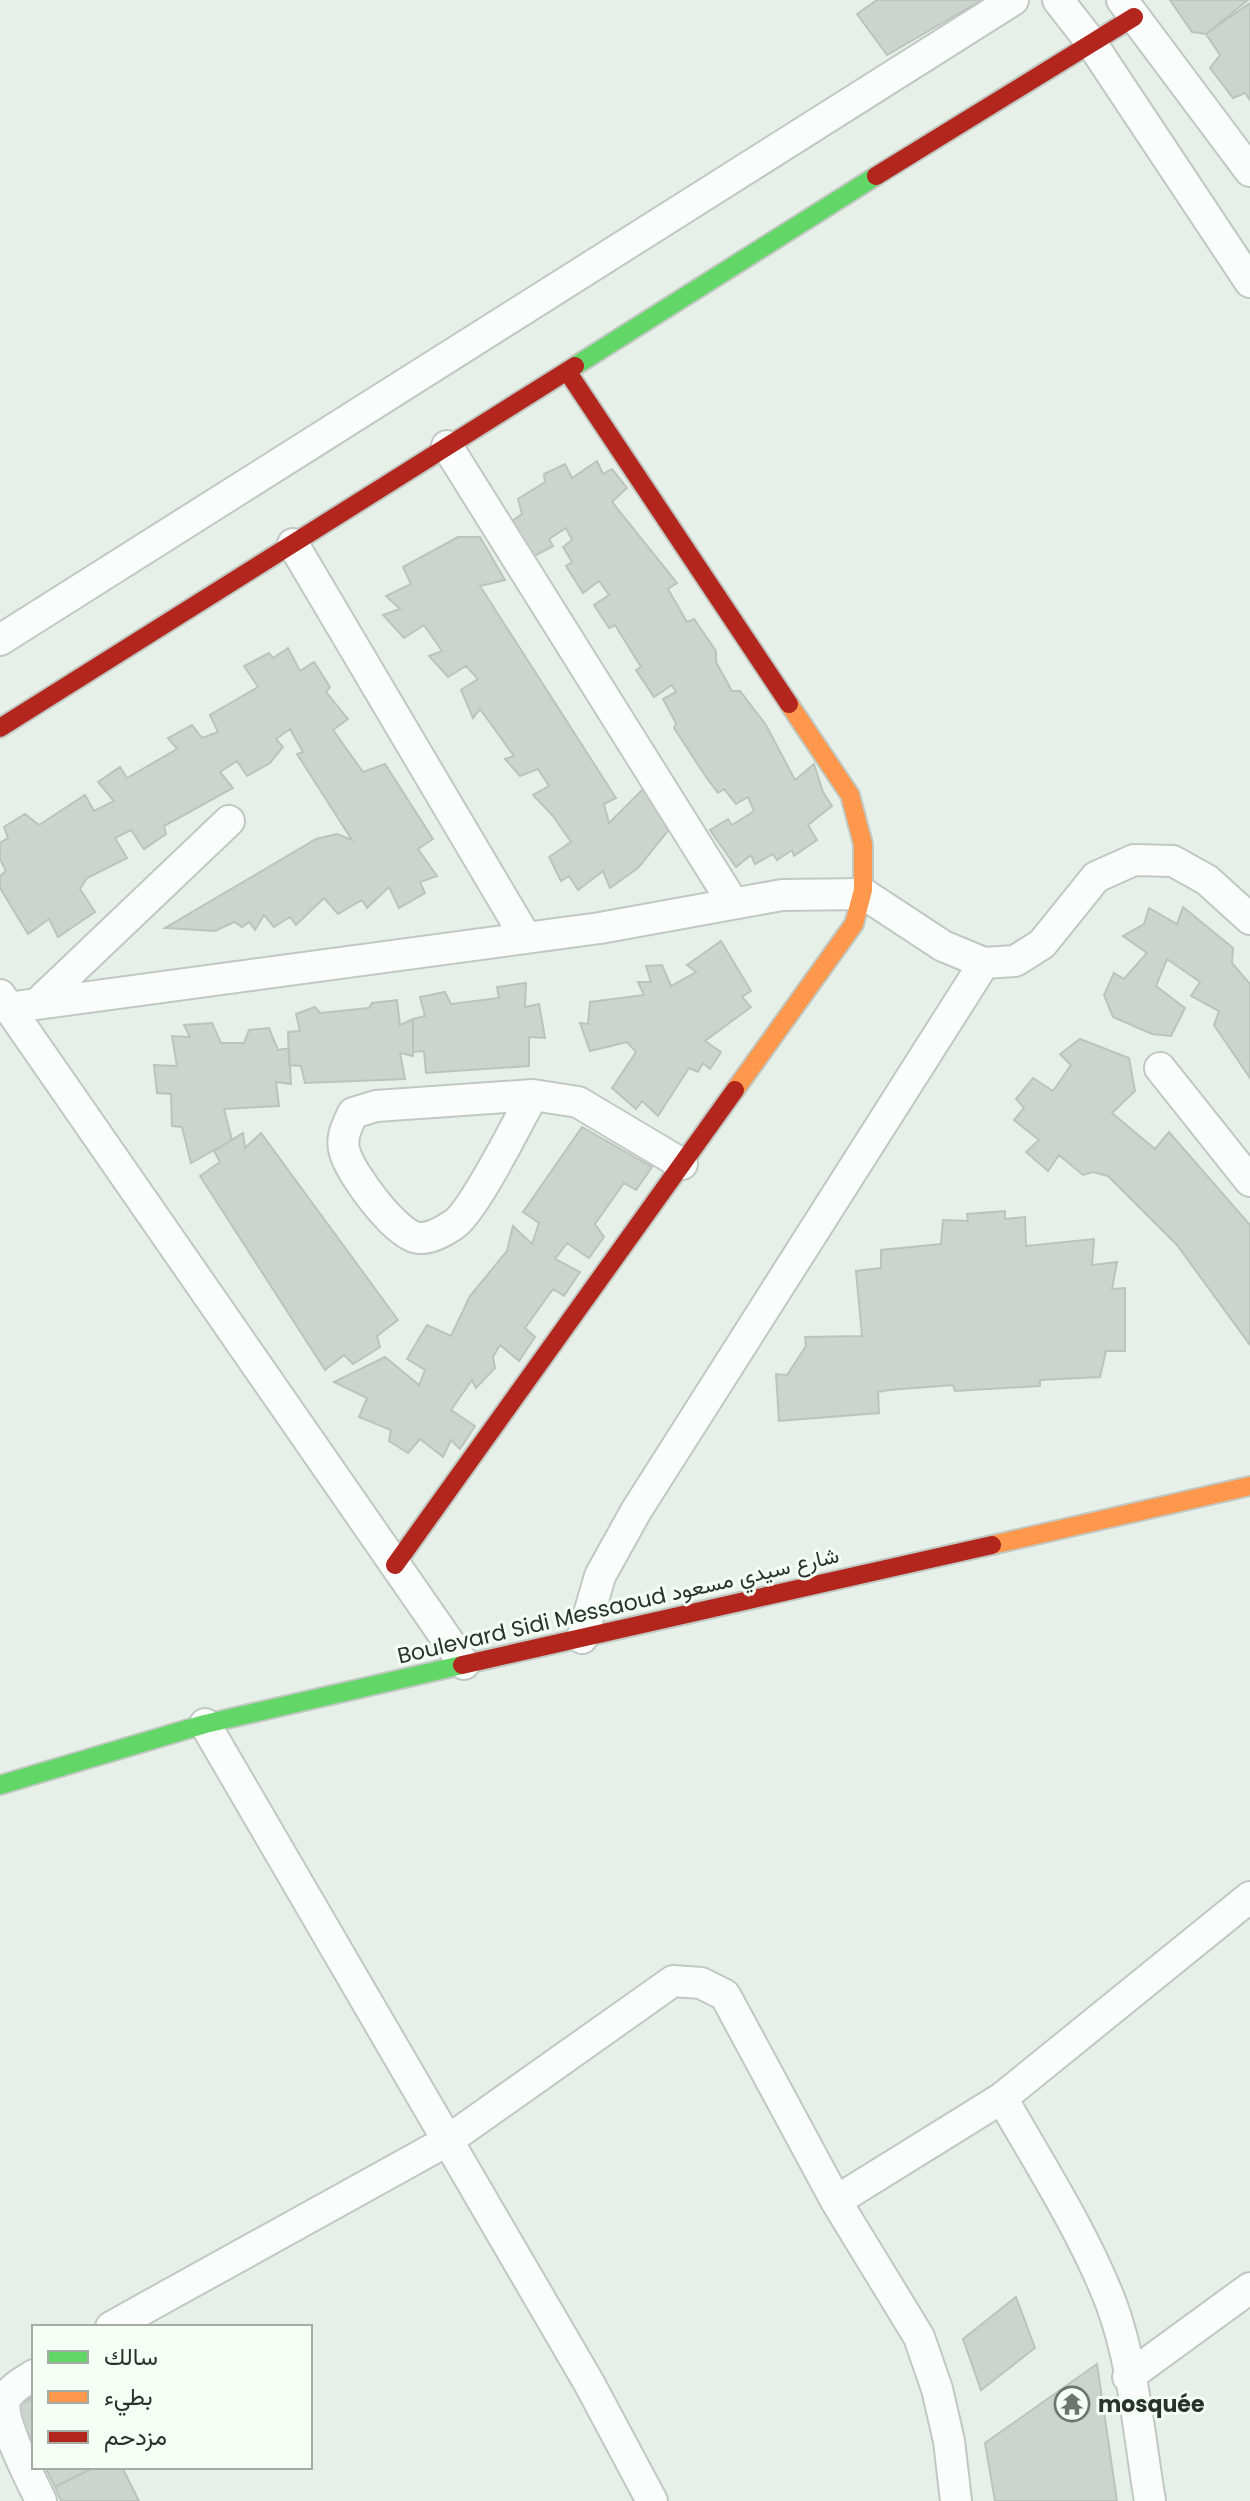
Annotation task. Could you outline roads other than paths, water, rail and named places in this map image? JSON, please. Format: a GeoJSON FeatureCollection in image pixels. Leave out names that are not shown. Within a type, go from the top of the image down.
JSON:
{"type":"FeatureCollection","features":[{"type":"Feature","properties":{"kind":"street"},"geometry":{"type":"LineString","coordinates":[[0,640],[1013,0]]}},
{"type":"Feature","properties":{"kind":"street"},"geometry":{"type":"LineString","coordinates":[[1058,0],[1090,41],[1250,282]]}},
{"type":"Feature","properties":{"kind":"street"},"geometry":{"type":"LineString","coordinates":[[0,728],[1090,41],[1128,9],[1250,171]]}},
{"type":"Feature","properties":{"kind":"street"},"geometry":{"type":"LineString","coordinates":[[395,1565],[854,924],[864,894],[865,841],[850,795],[567,371]]}},
{"type":"Feature","properties":{"kind":"street"},"geometry":{"type":"LineString","coordinates":[[447,446],[733,903]]}},
{"type":"Feature","properties":{"kind":"street"},"geometry":{"type":"LineString","coordinates":[[293,544],[526,938]]}},
{"type":"Feature","properties":{"kind":"street"},"geometry":{"type":"LineString","coordinates":[[40,1001],[229,821]]}},
{"type":"Feature","properties":{"kind":"street"},"geometry":{"type":"LineString","coordinates":[[3,1002],[40,1001],[526,938],[782,895],[864,894],[943,946],[984,963],[1015,961],[1042,944],[1096,877],[1134,860],[1173,861],[1207,880],[1250,919]]}},
{"type":"Feature","properties":{"kind":"street"},"geometry":{"type":"LineString","coordinates":[[582,1638],[600,1576],[636,1511],[984,963]]}},
{"type":"Feature","properties":{"kind":"street"},"geometry":{"type":"LineString","coordinates":[[3,1002],[464,1664]]}},
{"type":"Feature","properties":{"kind":"street"},"geometry":{"type":"LineString","coordinates":[[1160,1068],[1250,1181]]}},
{"type":"Feature","properties":{"kind":"street"},"geometry":{"type":"LineString","coordinates":[[533,1095],[457,1223],[435,1235],[419,1238],[400,1231],[360,1181],[345,1153],[343,1133],[353,1113],[376,1106],[533,1095],[578,1102],[682,1164]]}},
{"type":"Feature","properties":{"kind":"street","name":"Boulevard Sidi Messaoud شارع سيدي مسعود"},"geometry":{"type":"LineString","coordinates":[[0,1785],[205,1724],[1250,1486]]}},
{"type":"Feature","properties":{"kind":"street"},"geometry":{"type":"LineString","coordinates":[[205,1724],[589,2383],[652,2501]]}},
{"type":"Feature","properties":{"kind":"street"},"geometry":{"type":"LineString","coordinates":[[836,2201],[1002,2098],[1250,1897]]}},
{"type":"Feature","properties":{"kind":"street"},"geometry":{"type":"LineString","coordinates":[[115,2325],[447,2141],[673,1981],[701,1983],[725,1995],[836,2201],[919,2337],[937,2389],[949,2441],[956,2501]]}},
{"type":"Feature","properties":{"kind":"street"},"geometry":{"type":"LineString","coordinates":[[1002,2098],[1089,2252],[1112,2305],[1150,2501]]}},
{"type":"Feature","properties":{"kind":"street"},"geometry":{"type":"LineString","coordinates":[[1128,2377],[1250,2288]]}},
{"type":"Feature","properties":{"kind":"street"},"geometry":{"type":"LineString","coordinates":[[32,2376],[13,2388],[4,2402],[2,2419],[41,2501]]}},
{"type":"Feature","properties":{"kind":"place","name":"mosquée"},"geometry":{"type":"Point","coordinates":[1072,2404]}}]}
